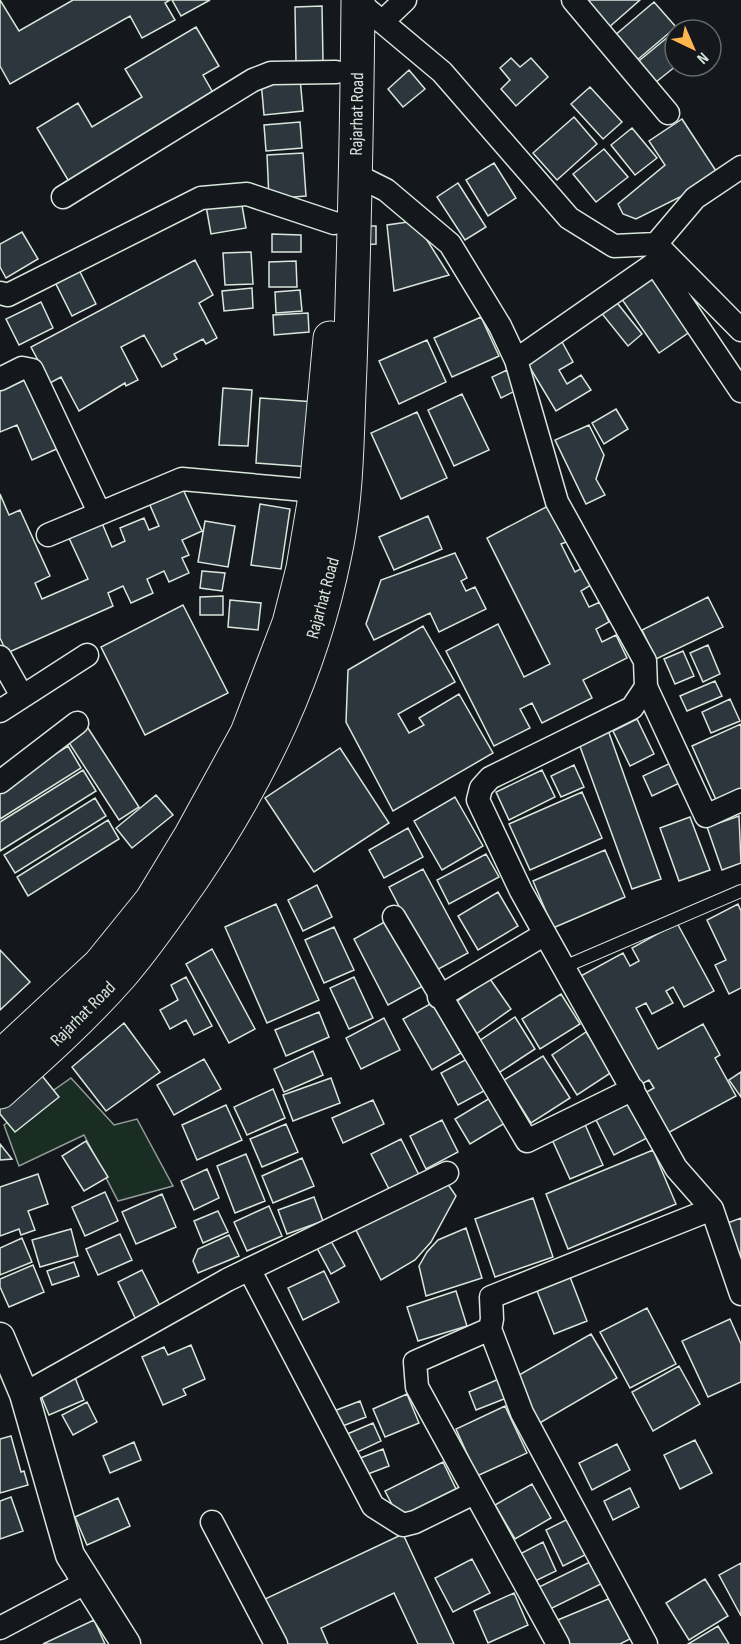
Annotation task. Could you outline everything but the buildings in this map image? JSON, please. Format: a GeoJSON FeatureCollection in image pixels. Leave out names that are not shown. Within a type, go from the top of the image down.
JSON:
{"type":"FeatureCollection","features":[{"type":"Feature","properties":{"kind":"main road","name":"Rajarhat Road"},"geometry":{"type":"LineString","coordinates":[[0,1057],[100,964],[151,900],[191,835],[247,733],[289,623],[303,568],[316,491],[333,302],[336,72],[358,5]]}},
{"type":"Feature","properties":{"kind":"main road","name":"Rajarhat Road"},"geometry":{"type":"LineString","coordinates":[[0,1092],[82,1017],[122,974],[164,920],[222,835],[263,764],[291,704],[308,656],[336,554],[348,437],[356,175],[358,5]]}},
{"type":"Feature","properties":{"kind":"street"},"geometry":{"type":"LineString","coordinates":[[358,5],[405,0]]}},
{"type":"Feature","properties":{"kind":"street"},"geometry":{"type":"LineString","coordinates":[[573,0],[668,113]]}},
{"type":"Feature","properties":{"kind":"street"},"geometry":{"type":"LineString","coordinates":[[358,5],[442,72],[569,218],[614,246],[659,254],[741,330]]}},
{"type":"Feature","properties":{"kind":"street"},"geometry":{"type":"LineString","coordinates":[[63,197],[253,80],[271,73],[336,72]]}},
{"type":"Feature","properties":{"kind":"street"},"geometry":{"type":"LineString","coordinates":[[516,360],[659,254],[695,198],[741,167]]}},
{"type":"Feature","properties":{"kind":"street"},"geometry":{"type":"LineString","coordinates":[[356,175],[386,190],[450,244],[500,326],[516,360],[557,502],[645,661],[646,687],[706,816],[741,800]]}},
{"type":"Feature","properties":{"kind":"street"},"geometry":{"type":"LineString","coordinates":[[0,293],[8,295],[201,198],[246,194],[334,223]]}},
{"type":"Feature","properties":{"kind":"street"},"geometry":{"type":"LineString","coordinates":[[659,254],[741,392]]}},
{"type":"Feature","properties":{"kind":"street"},"geometry":{"type":"LineString","coordinates":[[0,379],[22,368],[32,370],[99,512]]}},
{"type":"Feature","properties":{"kind":"street"},"geometry":{"type":"LineString","coordinates":[[48,535],[182,479],[316,491]]}},
{"type":"Feature","properties":{"kind":"street"},"geometry":{"type":"LineString","coordinates":[[0,711],[87,655]]}},
{"type":"Feature","properties":{"kind":"street"},"geometry":{"type":"LineString","coordinates":[[0,657],[22,696]]}},
{"type":"Feature","properties":{"kind":"street"},"geometry":{"type":"LineString","coordinates":[[646,687],[632,708],[490,778],[481,788],[478,800],[521,891],[676,1168],[712,1209],[741,1294]]}},
{"type":"Feature","properties":{"kind":"street"},"geometry":{"type":"LineString","coordinates":[[0,782],[77,723]]}},
{"type":"Feature","properties":{"kind":"street"},"geometry":{"type":"LineString","coordinates":[[394,917],[439,997],[527,1141],[633,1089]]}},
{"type":"Feature","properties":{"kind":"street"},"geometry":{"type":"LineString","coordinates":[[439,997],[545,934]]}},
{"type":"Feature","properties":{"kind":"street"},"geometry":{"type":"LineString","coordinates":[[24,1394],[249,1269],[447,1173]]}},
{"type":"Feature","properties":{"kind":"street"},"geometry":{"type":"LineString","coordinates":[[646,1644],[522,1413],[490,1329],[492,1319],[490,1297],[712,1209]]}},
{"type":"Feature","properties":{"kind":"street"},"geometry":{"type":"LineString","coordinates":[[249,1269],[373,1506],[403,1525],[415,1522],[474,1493]]}},
{"type":"Feature","properties":{"kind":"street"},"geometry":{"type":"LineString","coordinates":[[490,1329],[415,1362],[417,1388],[558,1644]]}},
{"type":"Feature","properties":{"kind":"street"},"geometry":{"type":"LineString","coordinates":[[0,1337],[24,1394],[70,1556],[126,1644]]}},
{"type":"Feature","properties":{"kind":"street"},"geometry":{"type":"LineString","coordinates":[[213,1521],[276,1644]]}},
{"type":"Feature","properties":{"kind":"street"},"geometry":{"type":"LineString","coordinates":[[0,1628],[87,1582]]}},
{"type":"Feature","properties":{"kind":"lane"},"geometry":{"type":"LineString","coordinates":[[564,967],[741,891]]}},
{"type":"Feature","properties":{"kind":"green space"},"geometry":{"type":"Polygon","coordinates":[[[71,1078],[114,1125],[137,1119],[173,1186],[118,1201],[84,1135],[19,1166],[4,1125],[71,1078]]]}}]}
